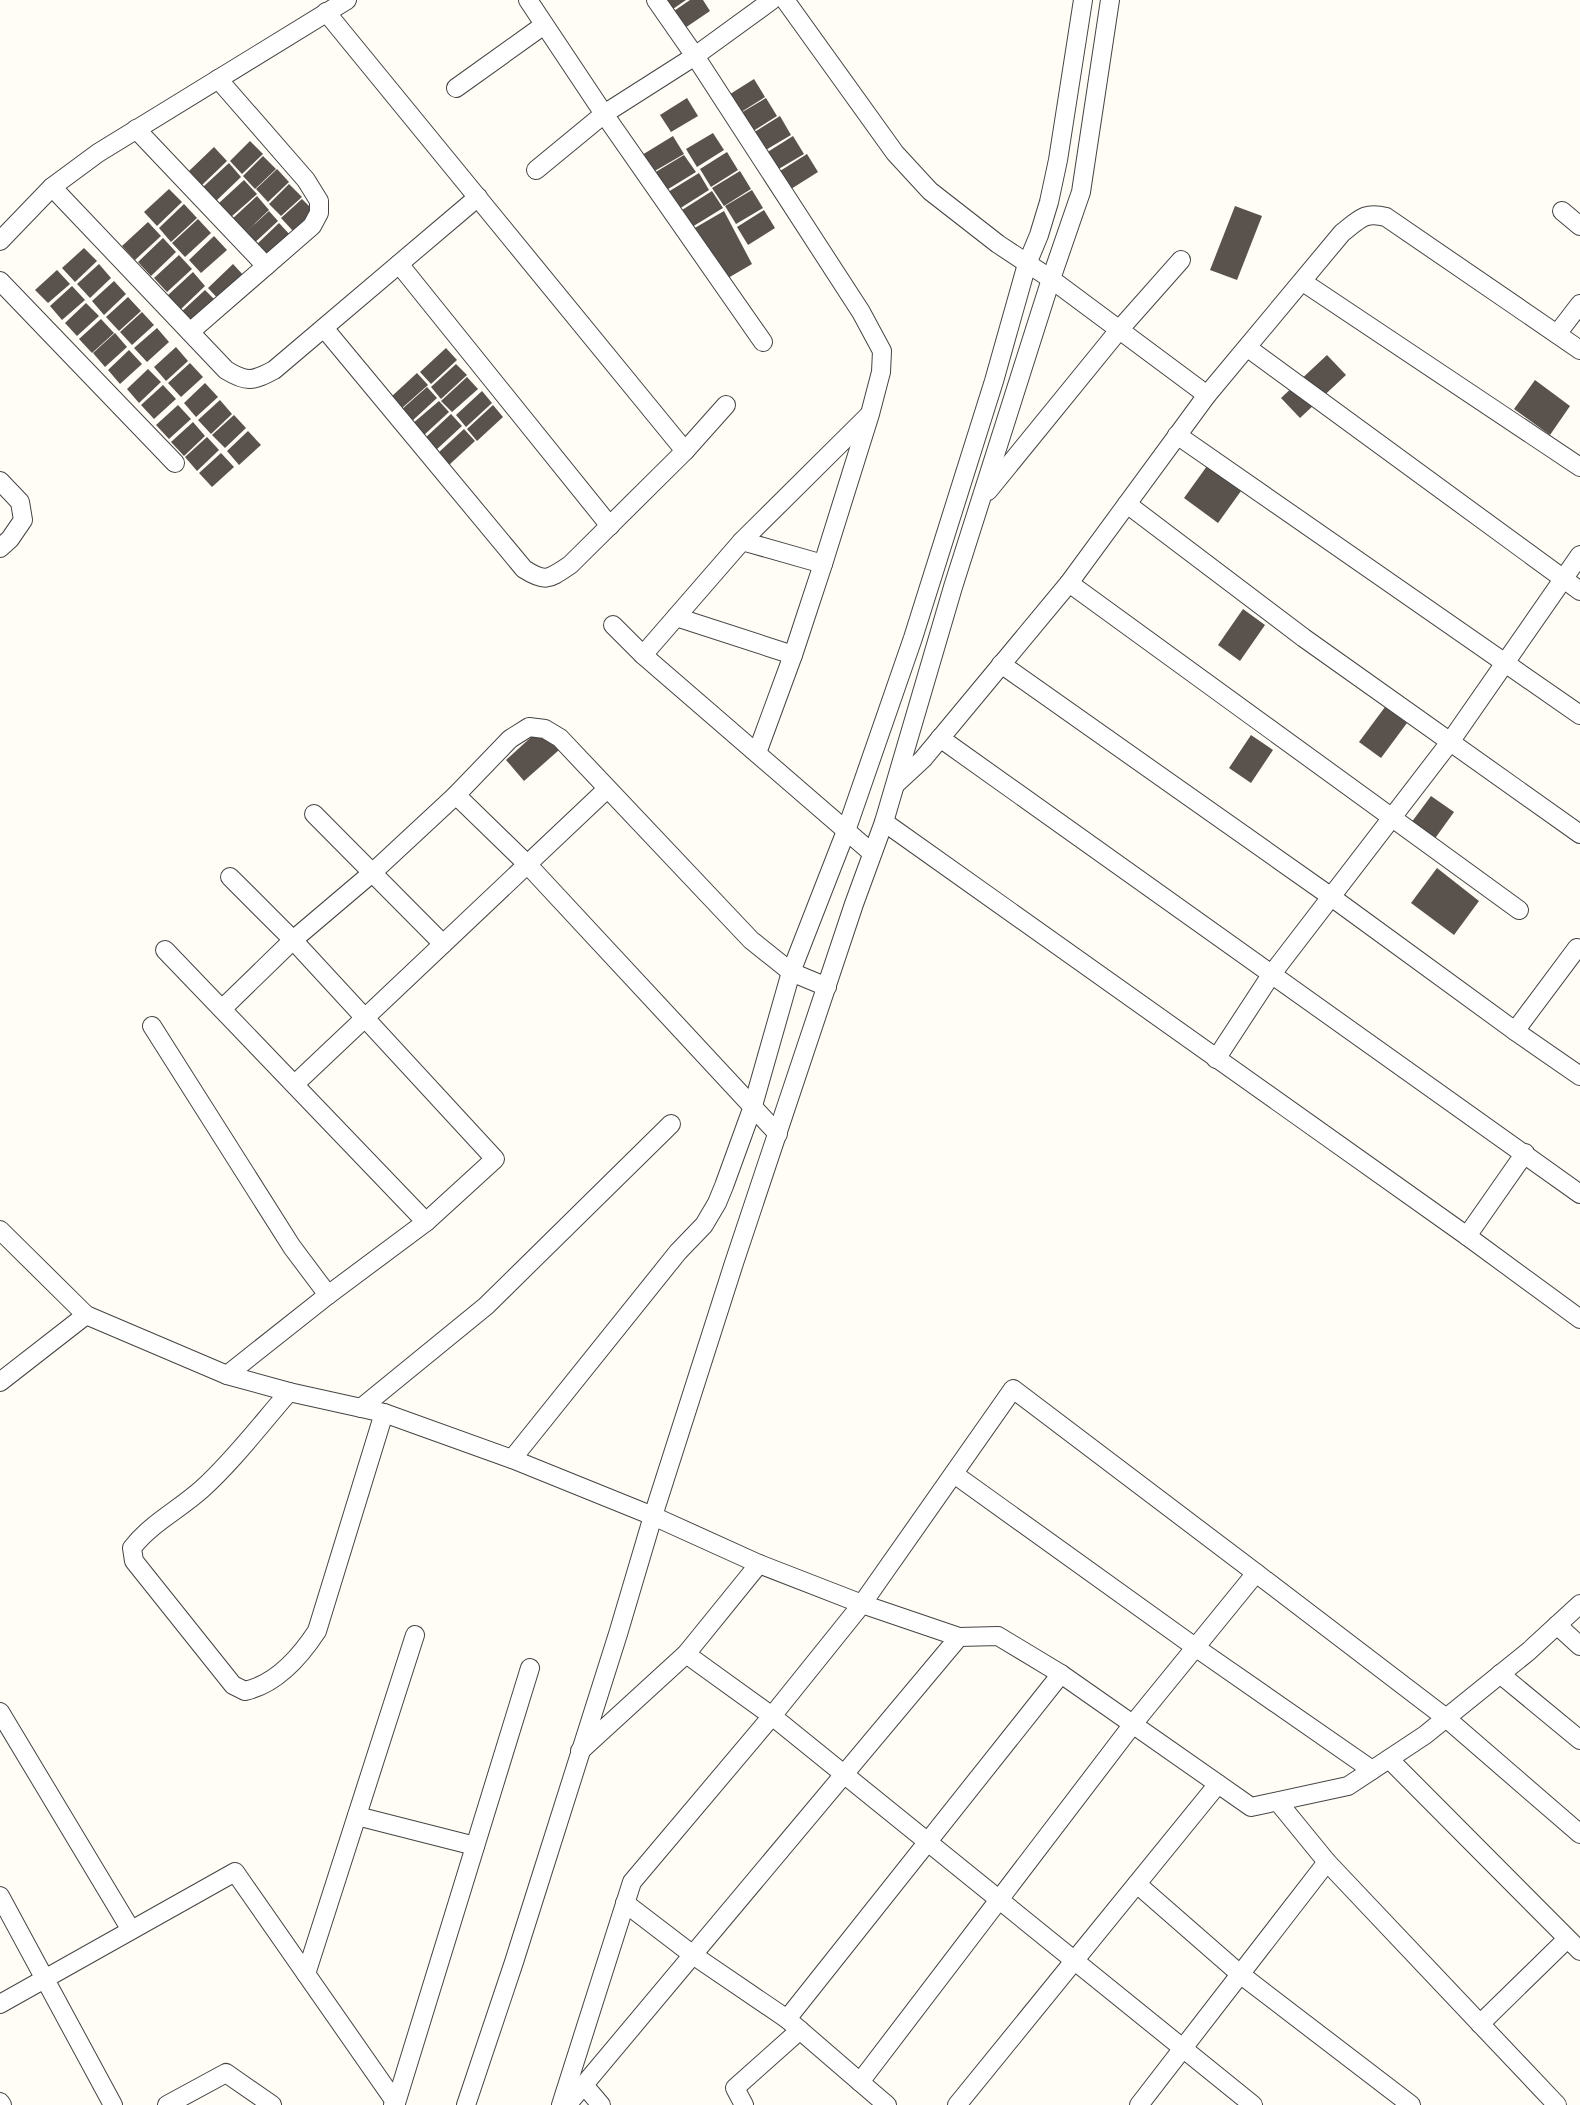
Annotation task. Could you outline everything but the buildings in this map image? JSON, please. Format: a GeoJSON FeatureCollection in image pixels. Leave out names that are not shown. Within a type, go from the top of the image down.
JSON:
{"type":"FeatureCollection","features":[{"type":"Feature","properties":{"kind":"street"},"geometry":{"type":"LineString","coordinates":[[0,241],[52,187],[98,153],[346,0]]}},
{"type":"Feature","properties":{"kind":"street"},"geometry":{"type":"LineString","coordinates":[[528,0],[604,114],[763,342]]}},
{"type":"Feature","properties":{"kind":"street"},"geometry":{"type":"LineString","coordinates":[[656,0],[695,56],[861,312],[882,351],[881,372],[870,414],[793,655],[757,752]]}},
{"type":"Feature","properties":{"kind":"street"},"geometry":{"type":"LineString","coordinates":[[536,170],[604,114],[695,56],[772,0]]}},
{"type":"Feature","properties":{"kind":"street"},"geometry":{"type":"LineString","coordinates":[[785,0],[896,153],[930,191],[990,238],[1119,330],[1207,396]]}},
{"type":"Feature","properties":{"kind":"street"},"geometry":{"type":"LineString","coordinates":[[466,2105],[580,1752],[645,1514],[765,1122],[795,974],[857,841],[884,822],[981,499],[1039,272],[1044,218],[1058,160],[1083,0]]}},
{"type":"Feature","properties":{"kind":"street"},"geometry":{"type":"LineString","coordinates":[[512,1458],[678,1252],[704,1225],[718,1204],[765,1122],[823,985],[857,841],[913,638],[994,381],[1039,272],[1081,192],[1110,0]]}},
{"type":"Feature","properties":{"kind":"street"},"geometry":{"type":"LineString","coordinates":[[326,12],[685,451]]}},
{"type":"Feature","properties":{"kind":"street"},"geometry":{"type":"LineString","coordinates":[[456,88],[544,24]]}},
{"type":"Feature","properties":{"kind":"street"},"geometry":{"type":"LineString","coordinates":[[190,332],[312,226],[319,212],[319,201],[306,180],[218,79]]}},
{"type":"Feature","properties":{"kind":"street"},"geometry":{"type":"LineString","coordinates":[[136,129],[266,266]]}},
{"type":"Feature","properties":{"kind":"street"},"geometry":{"type":"LineString","coordinates":[[52,187],[226,370],[240,379],[255,380],[274,370],[478,197]]}},
{"type":"Feature","properties":{"kind":"street"},"geometry":{"type":"LineString","coordinates":[[1562,211],[1580,226]]}},
{"type":"Feature","properties":{"kind":"street"},"geometry":{"type":"LineString","coordinates":[[895,785],[923,759],[1069,583],[1207,396],[1342,233],[1360,219],[1373,214],[1386,217],[1580,350]]}},
{"type":"Feature","properties":{"kind":"street"},"geometry":{"type":"LineString","coordinates":[[981,499],[1119,330],[1181,260]]}},
{"type":"Feature","properties":{"kind":"street"},"geometry":{"type":"LineString","coordinates":[[400,264],[610,526]]}},
{"type":"Feature","properties":{"kind":"street"},"geometry":{"type":"LineString","coordinates":[[0,281],[175,464]]}},
{"type":"Feature","properties":{"kind":"street"},"geometry":{"type":"LineString","coordinates":[[1303,282],[1580,468]]}},
{"type":"Feature","properties":{"kind":"street"},"geometry":{"type":"LineString","coordinates":[[1558,334],[1580,304]]}},
{"type":"Feature","properties":{"kind":"street"},"geometry":{"type":"LineString","coordinates":[[324,328],[524,569],[538,578],[553,577],[570,565],[685,451],[726,406]]}},
{"type":"Feature","properties":{"kind":"street"},"geometry":{"type":"LineString","coordinates":[[1248,348],[1580,591]]}},
{"type":"Feature","properties":{"kind":"street"},"geometry":{"type":"LineString","coordinates":[[644,655],[742,542],[870,414]]}},
{"type":"Feature","properties":{"kind":"street"},"geometry":{"type":"LineString","coordinates":[[1177,435],[1580,715]]}},
{"type":"Feature","properties":{"kind":"street"},"geometry":{"type":"LineString","coordinates":[[0,481],[20,502],[22,520],[10,539],[0,548]]}},
{"type":"Feature","properties":{"kind":"street"},"geometry":{"type":"LineString","coordinates":[[1127,504],[1304,638],[1580,834]]}},
{"type":"Feature","properties":{"kind":"street"},"geometry":{"type":"LineString","coordinates":[[742,542],[823,564]]}},
{"type":"Feature","properties":{"kind":"street"},"geometry":{"type":"LineString","coordinates":[[1216,1059],[1271,975],[1450,742],[1562,578],[1580,555]]}},
{"type":"Feature","properties":{"kind":"street"},"geometry":{"type":"LineString","coordinates":[[1069,583],[1520,910]]}},
{"type":"Feature","properties":{"kind":"street"},"geometry":{"type":"LineString","coordinates":[[676,617],[793,655]]}},
{"type":"Feature","properties":{"kind":"street"},"geometry":{"type":"LineString","coordinates":[[613,625],[644,655],[857,841]]}},
{"type":"Feature","properties":{"kind":"street"},"geometry":{"type":"LineString","coordinates":[[1001,664],[1330,896],[1580,1076]]}},
{"type":"Feature","properties":{"kind":"street"},"geometry":{"type":"LineString","coordinates":[[222,1009],[293,940],[372,873],[456,795],[510,739],[528,727],[545,729],[560,738],[751,940],[795,974],[823,985]]}},
{"type":"Feature","properties":{"kind":"street"},"geometry":{"type":"LineString","coordinates":[[940,738],[1580,1194]]}},
{"type":"Feature","properties":{"kind":"street"},"geometry":{"type":"LineString","coordinates":[[295,1084],[607,789]]}},
{"type":"Feature","properties":{"kind":"street"},"geometry":{"type":"LineString","coordinates":[[456,795],[528,865],[765,1122]]}},
{"type":"Feature","properties":{"kind":"street"},"geometry":{"type":"LineString","coordinates":[[314,814],[443,944]]}},
{"type":"Feature","properties":{"kind":"street"},"geometry":{"type":"LineString","coordinates":[[884,822],[1467,1236],[1580,1319]]}},
{"type":"Feature","properties":{"kind":"street"},"geometry":{"type":"LineString","coordinates":[[227,1374],[426,1222],[495,1159],[293,940],[230,877]]}},
{"type":"Feature","properties":{"kind":"street"},"geometry":{"type":"LineString","coordinates":[[1515,1031],[1577,948]]}},
{"type":"Feature","properties":{"kind":"street"},"geometry":{"type":"LineString","coordinates":[[165,950],[426,1222]]}},
{"type":"Feature","properties":{"kind":"street"},"geometry":{"type":"LineString","coordinates":[[152,1026],[292,1247],[328,1295]]}},
{"type":"Feature","properties":{"kind":"street"},"geometry":{"type":"LineString","coordinates":[[361,1408],[486,1306],[671,1124]]}},
{"type":"Feature","properties":{"kind":"street"},"geometry":{"type":"LineString","coordinates":[[1467,1236],[1525,1153]]}},
{"type":"Feature","properties":{"kind":"street"},"geometry":{"type":"LineString","coordinates":[[0,1230],[86,1315],[227,1374],[289,1392],[384,1413],[512,1458],[759,1564],[862,1604],[959,1638],[998,1636],[1061,1674],[1251,1807],[1348,1786],[1425,1736],[1580,1604]]}},
{"type":"Feature","properties":{"kind":"street"},"geometry":{"type":"LineString","coordinates":[[0,1382],[86,1315]]}},
{"type":"Feature","properties":{"kind":"street"},"geometry":{"type":"LineString","coordinates":[[561,2105],[632,1882],[772,1716],[862,1604],[1013,1389],[1446,1718],[1580,1834]]}},
{"type":"Feature","properties":{"kind":"street"},"geometry":{"type":"LineString","coordinates":[[289,1392],[211,1481],[192,1499],[139,1539],[132,1548],[134,1561],[233,1685],[245,1691],[258,1688],[288,1667],[304,1650],[317,1631],[384,1413]]}},
{"type":"Feature","properties":{"kind":"street"},"geometry":{"type":"LineString","coordinates":[[954,1474],[1195,1647],[1372,1770]]}},
{"type":"Feature","properties":{"kind":"street"},"geometry":{"type":"LineString","coordinates":[[580,1752],[686,1654],[759,1564]]}},
{"type":"Feature","properties":{"kind":"street"},"geometry":{"type":"LineString","coordinates":[[860,2082],[1133,1724],[1256,1573]]}},
{"type":"Feature","properties":{"kind":"street"},"geometry":{"type":"LineString","coordinates":[[1557,1625],[1580,1646]]}},
{"type":"Feature","properties":{"kind":"street"},"geometry":{"type":"LineString","coordinates":[[306,1974],[415,1635]]}},
{"type":"Feature","properties":{"kind":"street"},"geometry":{"type":"LineString","coordinates":[[567,2105],[959,1638]]}},
{"type":"Feature","properties":{"kind":"street"},"geometry":{"type":"LineString","coordinates":[[686,1654],[772,1716],[1254,2105]]}},
{"type":"Feature","properties":{"kind":"street"},"geometry":{"type":"LineString","coordinates":[[395,2104],[530,1668]]}},
{"type":"Feature","properties":{"kind":"street"},"geometry":{"type":"LineString","coordinates":[[744,2105],[735,2088],[794,2024],[928,1842],[1061,1674]]}},
{"type":"Feature","properties":{"kind":"street"},"geometry":{"type":"LineString","coordinates":[[1500,1674],[1580,1740]]}},
{"type":"Feature","properties":{"kind":"street"},"geometry":{"type":"LineString","coordinates":[[0,1712],[131,1930]]}},
{"type":"Feature","properties":{"kind":"street"},"geometry":{"type":"LineString","coordinates":[[1389,1759],[1580,1952]]}},
{"type":"Feature","properties":{"kind":"street"},"geometry":{"type":"LineString","coordinates":[[957,2105],[1218,1784]]}},
{"type":"Feature","properties":{"kind":"street"},"geometry":{"type":"LineString","coordinates":[[1278,1802],[1327,1862],[1557,2105]]}},
{"type":"Feature","properties":{"kind":"street"},"geometry":{"type":"LineString","coordinates":[[357,1816],[475,1846]]}},
{"type":"Feature","properties":{"kind":"street"},"geometry":{"type":"LineString","coordinates":[[1139,2105],[1327,1862]]}},
{"type":"Feature","properties":{"kind":"street"},"geometry":{"type":"LineString","coordinates":[[0,2004],[235,1872],[395,2104]]}},
{"type":"Feature","properties":{"kind":"street"},"geometry":{"type":"LineString","coordinates":[[1138,1884],[1240,1974],[1411,2105]]}},
{"type":"Feature","properties":{"kind":"street"},"geometry":{"type":"LineString","coordinates":[[0,1896],[113,2105]]}},
{"type":"Feature","properties":{"kind":"street"},"geometry":{"type":"LineString","coordinates":[[626,1903],[693,1955],[794,2024],[887,2105]]}},
{"type":"Feature","properties":{"kind":"street"},"geometry":{"type":"LineString","coordinates":[[1480,2024],[1568,1939]]}},
{"type":"Feature","properties":{"kind":"street"},"geometry":{"type":"LineString","coordinates":[[167,2105],[226,2073],[272,2105]]}},
{"type":"Feature","properties":{"kind":"street"},"geometry":{"type":"LineString","coordinates":[[584,2085],[601,2105]]}}]}
